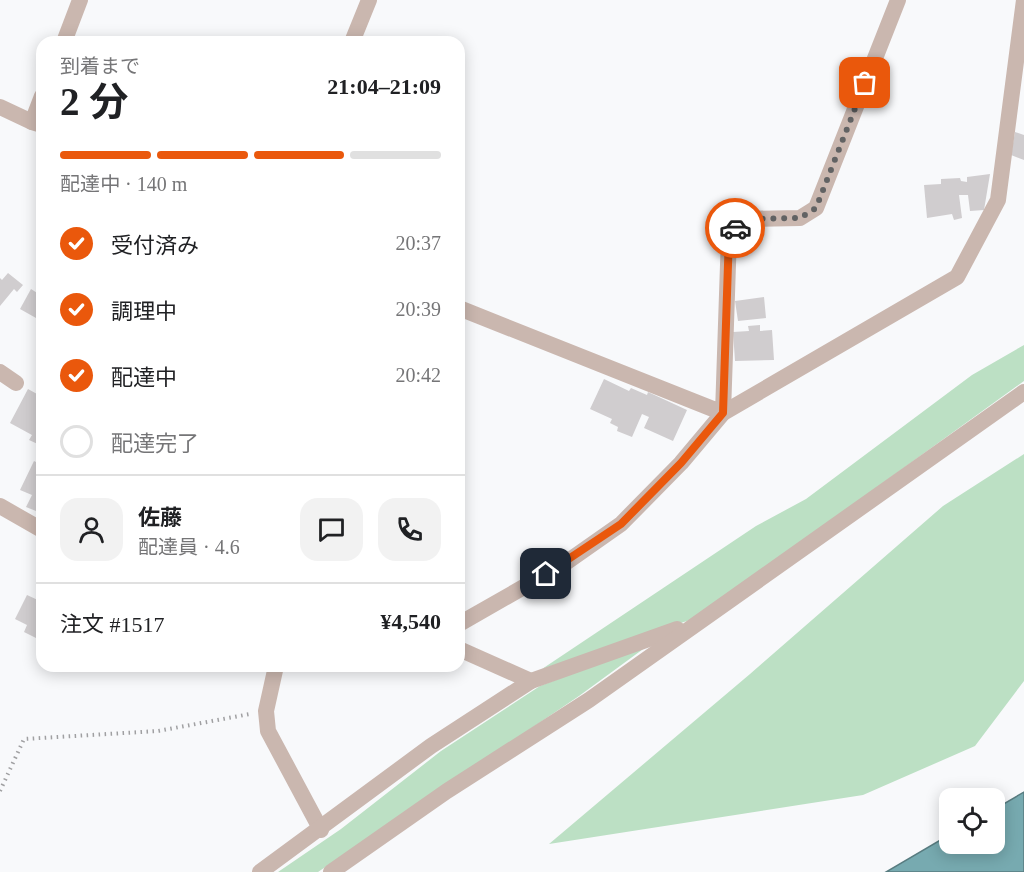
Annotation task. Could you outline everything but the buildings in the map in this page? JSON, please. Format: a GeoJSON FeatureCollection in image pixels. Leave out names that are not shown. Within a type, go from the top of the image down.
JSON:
{"type":"FeatureCollection","features":[{"type":"Feature","properties":{"kind":"street"},"geometry":{"type":"LineString","coordinates":[[66,36],[80,0]]}},
{"type":"Feature","properties":{"kind":"street"},"geometry":{"type":"LineString","coordinates":[[354,36],[369,0]]}},
{"type":"Feature","properties":{"kind":"street"},"geometry":{"type":"LineString","coordinates":[[723,413],[729,235],[741,219],[800,218],[816,208],[898,0]]}},
{"type":"Feature","properties":{"kind":"street"},"geometry":{"type":"LineString","coordinates":[[465,621],[564,564],[621,524],[681,463],[723,413],[957,277],[998,200],[1024,0]]}},
{"type":"Feature","properties":{"kind":"street"},"geometry":{"type":"LineString","coordinates":[[0,107],[36,124]]}},
{"type":"Feature","properties":{"kind":"street"},"geometry":{"type":"LineString","coordinates":[[465,310],[723,413]]}},
{"type":"Feature","properties":{"kind":"street"},"geometry":{"type":"LineString","coordinates":[[0,372],[16,383]]}},
{"type":"Feature","properties":{"kind":"street"},"geometry":{"type":"LineString","coordinates":[[331,872],[447,791],[589,700],[1024,392]]}},
{"type":"Feature","properties":{"kind":"street"},"geometry":{"type":"LineString","coordinates":[[0,506],[36,527]]}},
{"type":"Feature","properties":{"kind":"street"},"geometry":{"type":"LineString","coordinates":[[260,872],[321,830],[431,746],[531,681],[698,622]]}},
{"type":"Feature","properties":{"kind":"street"},"geometry":{"type":"LineString","coordinates":[[465,652],[531,681]]}},
{"type":"Feature","properties":{"kind":"street"},"geometry":{"type":"LineString","coordinates":[[275,672],[266,711],[268,731],[321,830]]}},
{"type":"Feature","properties":{"kind":"path"},"geometry":{"type":"LineString","coordinates":[[0,791],[24,740],[158,731],[266,711]]}},
{"type":"Feature","properties":{"kind":"green space"},"geometry":{"type":"Polygon","coordinates":[[[1024,345],[1024,381],[696,618],[542,669],[756,526],[806,499],[972,375],[1024,345]]]}},
{"type":"Feature","properties":{"kind":"green space"},"geometry":{"type":"Polygon","coordinates":[[[1024,454],[1024,681],[975,746],[863,795],[549,844],[750,674],[943,506],[1024,454]]]}},
{"type":"Feature","properties":{"kind":"green space"},"geometry":{"type":"Polygon","coordinates":[[[650,644],[579,696],[318,872],[278,872],[341,829],[441,751],[540,686],[650,644]]]}},
{"type":"Feature","properties":{"kind":"water"},"geometry":{"type":"Polygon","coordinates":[[[1024,792],[1024,872],[886,872],[939,841],[939,854],[1005,854],[1005,803],[1024,792]]]}},
{"type":"Feature","properties":{"kind":"way so far"},"geometry":{"type":"LineString","coordinates":[[735,228],[741,219],[800,218],[816,208],[865,83]]}},
{"type":"Feature","properties":{"kind":"route"},"geometry":{"type":"LineString","coordinates":[[546,574],[621,524],[681,463],[723,413],[729,235],[735,228]]}}]}
